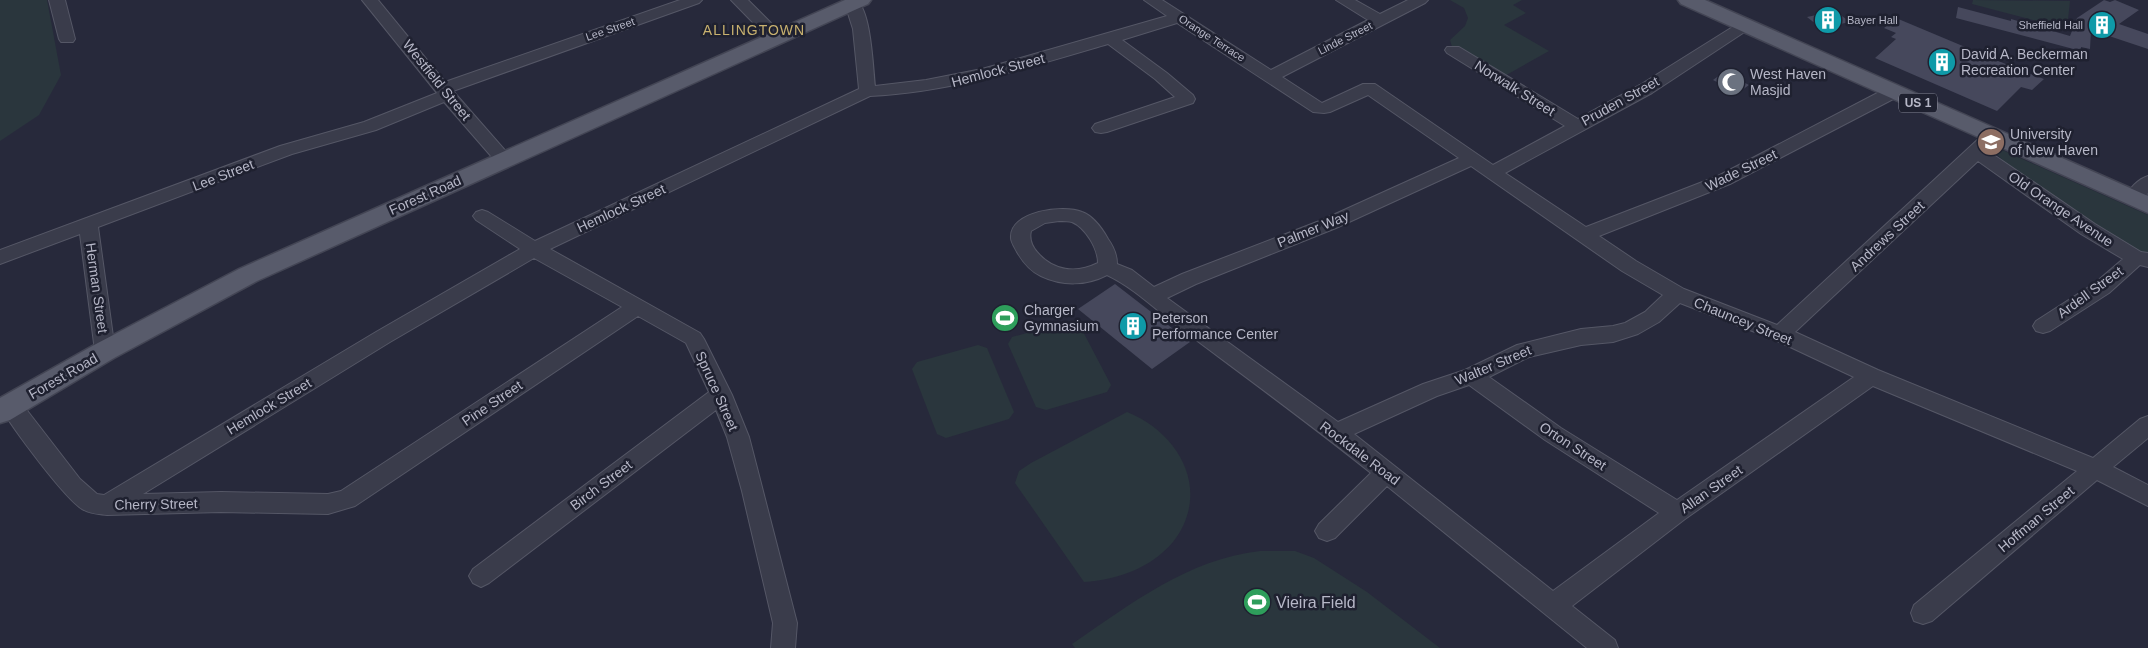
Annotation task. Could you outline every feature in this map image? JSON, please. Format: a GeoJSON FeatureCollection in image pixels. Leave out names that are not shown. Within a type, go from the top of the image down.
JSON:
{"type":"FeatureCollection","features":[{"type":"Feature","properties":{"kind":"main road","name":"US 1"},"geometry":{"type":"LineString","coordinates":[[1688,0],[2140,202]]}},
{"type":"Feature","properties":{"kind":"main road","name":"Forest Road"},"geometry":{"type":"LineString","coordinates":[[5,409],[106,351],[248,275],[857,2]]}},
{"type":"Feature","properties":{"kind":"street"},"geometry":{"type":"LineString","coordinates":[[58,0],[67,39]]}},
{"type":"Feature","properties":{"kind":"street","name":"Westfield Street"},"geometry":{"type":"LineString","coordinates":[[370,0],[401,36],[444,92],[504,160]]}},
{"type":"Feature","properties":{"kind":"street","name":"Lee Street"},"geometry":{"type":"LineString","coordinates":[[0,257],[286,150],[370,126],[444,92],[694,0]]}},
{"type":"Feature","properties":{"kind":"street"},"geometry":{"type":"LineString","coordinates":[[739,0],[776,37]]}},
{"type":"Feature","properties":{"kind":"street","name":"Orange Terrace"},"geometry":{"type":"LineString","coordinates":[[1152,0],[1271,76]]}},
{"type":"Feature","properties":{"kind":"street"},"geometry":{"type":"LineString","coordinates":[[1344,0],[1380,21]]}},
{"type":"Feature","properties":{"kind":"street","name":"Linde Street"},"geometry":{"type":"LineString","coordinates":[[1271,76],[1420,0]]}},
{"type":"Feature","properties":{"kind":"street"},"geometry":{"type":"LineString","coordinates":[[857,2],[867,91]]}},
{"type":"Feature","properties":{"kind":"street","name":"Hemlock Street"},"geometry":{"type":"LineString","coordinates":[[106,505],[383,337],[534,249],[867,91],[897,90],[948,83],[1112,40],[1180,17]]}},
{"type":"Feature","properties":{"kind":"street","name":"Pruden Street"},"geometry":{"type":"LineString","coordinates":[[1493,172],[1646,89],[1744,26]]}},
{"type":"Feature","properties":{"kind":"street"},"geometry":{"type":"LineString","coordinates":[[1101,128],[1171,106],[1187,99],[1161,76],[1112,40]]}},
{"type":"Feature","properties":{"kind":"street","name":"Norwalk Street"},"geometry":{"type":"LineString","coordinates":[[1453,50],[1577,126]]}},
{"type":"Feature","properties":{"kind":"street","name":"Chauncey Street"},"geometry":{"type":"LineString","coordinates":[[1271,76],[1319,108],[1369,88],[1629,266],[1677,294],[1780,334],[1871,376],[2096,469],[2148,496]]}},
{"type":"Feature","properties":{"kind":"street","name":"Wade Street"},"geometry":{"type":"LineString","coordinates":[[1584,235],[1724,180],[1893,92]]}},
{"type":"Feature","properties":{"kind":"street","name":"Andrews Street"},"geometry":{"type":"LineString","coordinates":[[1780,334],[1992,136]]}},
{"type":"Feature","properties":{"kind":"street","name":"Old Orange Avenue"},"geometry":{"type":"LineString","coordinates":[[1977,152],[2088,229],[2142,259]]}},
{"type":"Feature","properties":{"kind":"street","name":"Palmer Way"},"geometry":{"type":"LineString","coordinates":[[1153,296],[1189,279],[1329,224],[1471,158]]}},
{"type":"Feature","properties":{"kind":"street"},"geometry":{"type":"LineString","coordinates":[[2140,202],[2148,182]]}},
{"type":"Feature","properties":{"kind":"street"},"geometry":{"type":"LineString","coordinates":[[1059,214],[1076,216],[1087,225],[1101,242],[1107,252],[1109,262],[1107,267],[1081,278],[1067,278],[1053,274],[1042,268],[1028,255],[1020,237],[1023,228],[1041,218],[1059,214]]}},
{"type":"Feature","properties":{"kind":"street","name":"Spruce Street"},"geometry":{"type":"LineString","coordinates":[[482,216],[534,249],[693,338],[721,395],[738,437],[785,622],[783,648]]}},
{"type":"Feature","properties":{"kind":"street","name":"Herman Street"},"geometry":{"type":"LineString","coordinates":[[88,224],[106,351]]}},
{"type":"Feature","properties":{"kind":"street","name":"Ardell Street"},"geometry":{"type":"LineString","coordinates":[[2043,326],[2102,288],[2142,259]]}},
{"type":"Feature","properties":{"kind":"street","name":"Rockdale Road"},"geometry":{"type":"LineString","coordinates":[[1107,267],[1125,275],[1176,316],[1336,432],[1606,648]]}},
{"type":"Feature","properties":{"kind":"street","name":"Walter Street"},"geometry":{"type":"LineString","coordinates":[[1336,432],[1430,390],[1472,376],[1524,350],[1581,337],[1613,334],[1632,329],[1652,317],[1677,294]]}},
{"type":"Feature","properties":{"kind":"street","name":"Pine Street"},"geometry":{"type":"LineString","coordinates":[[347,500],[637,307]]}},
{"type":"Feature","properties":{"kind":"street","name":"Orton Street"},"geometry":{"type":"LineString","coordinates":[[1472,376],[1553,434],[1677,512]]}},
{"type":"Feature","properties":{"kind":"street","name":"Allan Street"},"geometry":{"type":"LineString","coordinates":[[1554,605],[1677,512],[1871,376]]}},
{"type":"Feature","properties":{"kind":"street","name":"Birch Street"},"geometry":{"type":"LineString","coordinates":[[481,576],[721,395]]}},
{"type":"Feature","properties":{"kind":"street","name":"Cherry Street"},"geometry":{"type":"LineString","coordinates":[[5,409],[72,486],[91,503],[106,505],[221,502],[328,504],[347,500]]}},
{"type":"Feature","properties":{"kind":"street","name":"Hoffman Street"},"geometry":{"type":"LineString","coordinates":[[1923,613],[2148,426]]}},
{"type":"Feature","properties":{"kind":"street"},"geometry":{"type":"LineString","coordinates":[[1326,531],[1388,472]]}},
{"type":"Feature","properties":{"kind":"shaded area"},"geometry":{"type":"Polygon","coordinates":[[[0,0],[47,0],[61,75],[39,115],[0,141],[0,0]]]}},
{"type":"Feature","properties":{"kind":"shaded area"},"geometry":{"type":"Polygon","coordinates":[[[1450,0],[1522,0],[1513,5],[1526,13],[1504,25],[1549,51],[1501,78],[1453,50],[1450,40],[1465,26],[1468,18],[1464,8],[1450,0]]]}},
{"type":"Feature","properties":{"kind":"shaded area"},"geometry":{"type":"Polygon","coordinates":[[[1973,0],[2070,1],[2067,29],[1972,4],[1973,0]]]}},
{"type":"Feature","properties":{"kind":"shaded area"},"geometry":{"type":"Polygon","coordinates":[[[1995,148],[2148,215],[2148,256],[2141,254],[2013,171],[1995,152],[1995,148]]]}},
{"type":"Feature","properties":{"kind":"shaded area"},"geometry":{"type":"Polygon","coordinates":[[[1071,321],[1079,324],[1111,385],[1107,392],[1046,410],[1036,407],[1008,344],[1012,337],[1071,321]]]}},
{"type":"Feature","properties":{"kind":"shaded area"},"geometry":{"type":"Polygon","coordinates":[[[978,345],[987,348],[1014,412],[1009,419],[946,438],[937,434],[912,369],[917,362],[978,345]]]}},
{"type":"Feature","properties":{"kind":"shaded area"},"geometry":{"type":"Polygon","coordinates":[[[1127,412],[1146,422],[1162,434],[1175,449],[1184,466],[1190,484],[1190,504],[1184,523],[1173,542],[1154,559],[1133,571],[1109,579],[1084,582],[1015,483],[1019,471],[1031,463],[1127,412]]]}},
{"type":"Feature","properties":{"kind":"shaded area","name":"Vieira Field"},"geometry":{"type":"Polygon","coordinates":[[[1260,551],[1295,551],[1314,558],[1367,592],[1440,648],[1075,648],[1072,644],[1138,599],[1184,573],[1209,563],[1260,551]]]}},
{"type":"Feature","properties":{"kind":"building"},"geometry":{"type":"Polygon","coordinates":[[[2104,0],[2110,2],[2115,0],[2139,10],[2119,24],[2148,34],[2148,49],[2091,30],[2090,49],[2081,47],[2081,51],[1956,18],[1958,7],[2011,21],[2011,19],[2070,36],[2077,18],[2104,0]]]}},
{"type":"Feature","properties":{"kind":"building","name":"Bayer Hall"},"geometry":{"type":"Polygon","coordinates":[[[1835,11],[1850,22],[1821,28],[1807,17],[1835,11]]]}},
{"type":"Feature","properties":{"kind":"building","name":"David A. Beckerman Recreation Center"},"geometry":{"type":"Polygon","coordinates":[[[1896,18],[2044,79],[2032,90],[2021,87],[1997,111],[1875,58],[1896,39],[1891,37],[1896,33],[1884,28],[1896,18]]]}},
{"type":"Feature","properties":{"kind":"building","name":"West Haven Masjid"},"geometry":{"type":"Polygon","coordinates":[[[1724,72],[1749,85],[1738,93],[1713,80],[1724,72]]]}},
{"type":"Feature","properties":{"kind":"building","name":"Peterson Performance Center"},"geometry":{"type":"Polygon","coordinates":[[[1115,284],[1190,342],[1152,369],[1078,309],[1115,284]]]}},
{"type":"Feature","properties":{"kind":"place","name":"Bayer Hall"},"geometry":{"type":"Point","coordinates":[1828,20]}},
{"type":"Feature","properties":{"kind":"place","name":"Sheffield Hall"},"geometry":{"type":"Point","coordinates":[2102,25]}},
{"type":"Feature","properties":{"kind":"place","name":"David A. Beckerman Recreation Center"},"geometry":{"type":"Point","coordinates":[1942,62]}},
{"type":"Feature","properties":{"kind":"place","name":"West Haven Masjid"},"geometry":{"type":"Point","coordinates":[1731,82]}},
{"type":"Feature","properties":{"kind":"place","name":"University of New Haven"},"geometry":{"type":"Point","coordinates":[1991,142]}},
{"type":"Feature","properties":{"kind":"place","name":"Charger Gymnasium"},"geometry":{"type":"Point","coordinates":[1005,318]}},
{"type":"Feature","properties":{"kind":"place","name":"Peterson Performance Center"},"geometry":{"type":"Point","coordinates":[1133,326]}},
{"type":"Feature","properties":{"kind":"place","name":"Vieira Field"},"geometry":{"type":"Point","coordinates":[1257,602]}},
{"type":"Feature","properties":{"kind":"district","name":"ALLINGTOWN"},"geometry":{"type":"Point","coordinates":[754,30]}}]}
